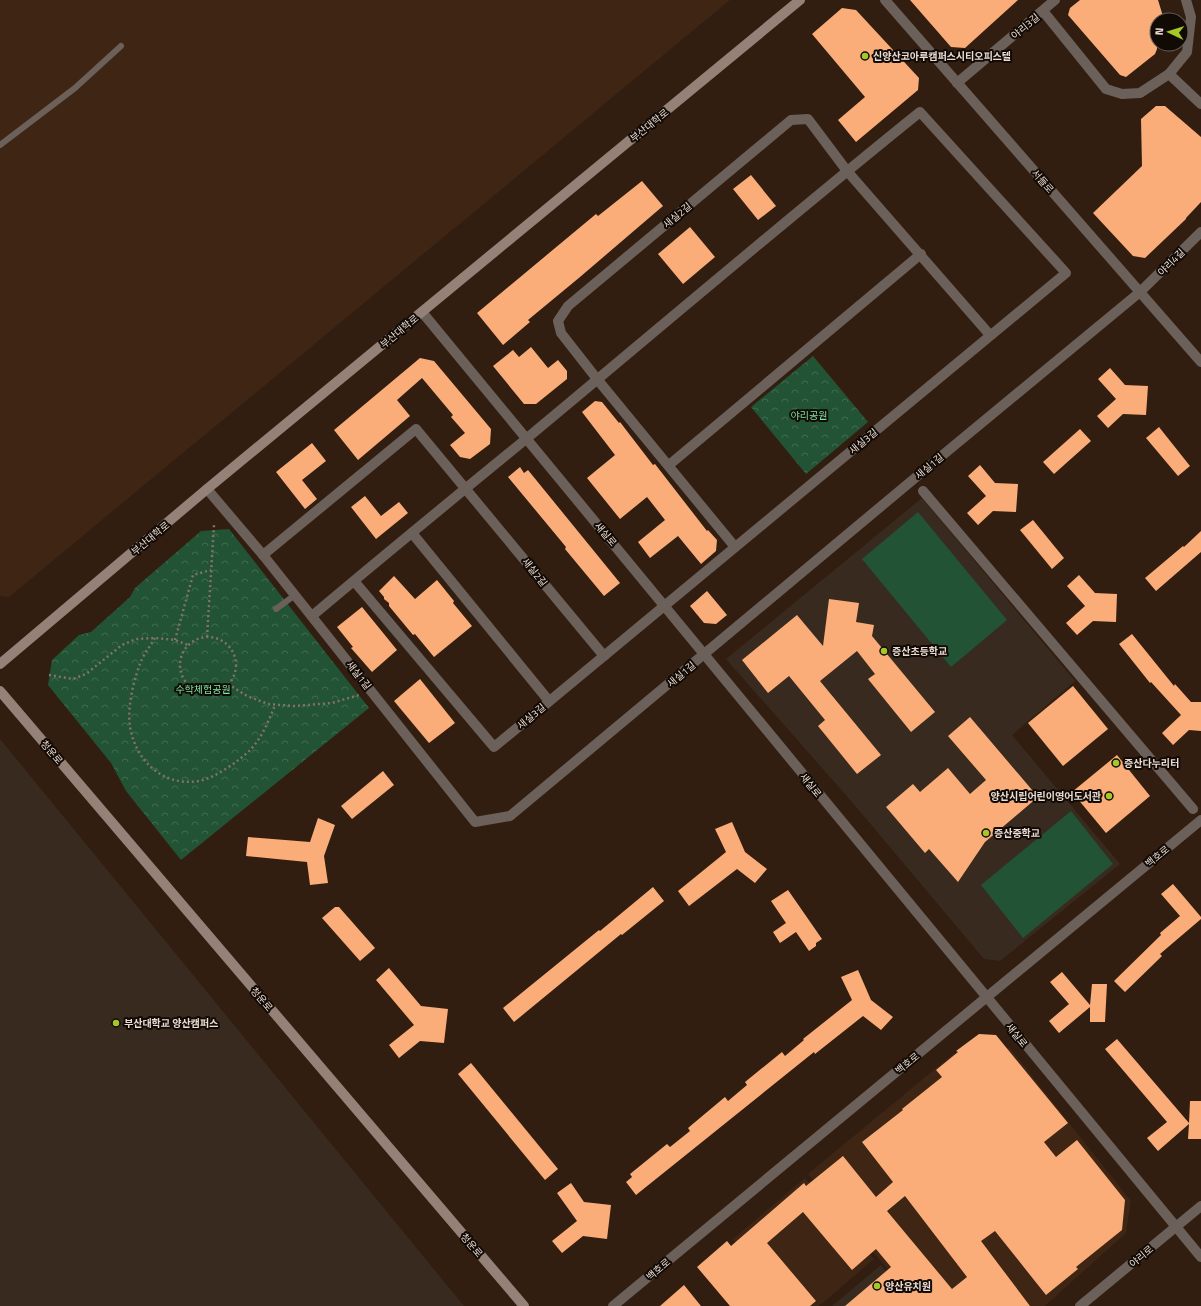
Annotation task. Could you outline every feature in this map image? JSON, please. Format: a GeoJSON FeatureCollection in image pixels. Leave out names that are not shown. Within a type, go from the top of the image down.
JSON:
{"type":"FeatureCollection","features":[{"type":"Feature","properties":{"kind":"street","name":"부산대학로"},"geometry":{"type":"LineString","coordinates":[[0,664],[207,489],[800,0]]}},
{"type":"Feature","properties":{"kind":"street","name":"서들로"},"geometry":{"type":"LineString","coordinates":[[885,0],[1201,362]]}},
{"type":"Feature","properties":{"kind":"street","name":"야리3길"},"geometry":{"type":"LineString","coordinates":[[958,83],[1055,0]]}},
{"type":"Feature","properties":{"kind":"street"},"geometry":{"type":"LineString","coordinates":[[1043,11],[1106,89],[1122,94],[1140,93],[1169,74],[1187,52],[1191,17],[1186,0]]}},
{"type":"Feature","properties":{"kind":"street"},"geometry":{"type":"LineString","coordinates":[[1169,74],[1201,104]]}},
{"type":"Feature","properties":{"kind":"street","name":"새실3길"},"geometry":{"type":"LineString","coordinates":[[354,580],[494,747],[1066,273],[920,112],[847,171]]}},
{"type":"Feature","properties":{"kind":"street","name":"새실2길"},"geometry":{"type":"LineString","coordinates":[[669,464],[597,379],[561,333],[558,321],[568,306],[791,120],[808,119],[847,171]]}},
{"type":"Feature","properties":{"kind":"street"},"geometry":{"type":"LineString","coordinates":[[312,616],[847,171],[921,254],[990,335]]}},
{"type":"Feature","properties":{"kind":"street","name":"야리4길"},"geometry":{"type":"LineString","coordinates":[[1140,292],[1201,232]]}},
{"type":"Feature","properties":{"kind":"street"},"geometry":{"type":"LineString","coordinates":[[735,547],[669,464],[921,254]]}},
{"type":"Feature","properties":{"kind":"street","name":"새실1길"},"geometry":{"type":"LineString","coordinates":[[207,489],[263,555],[475,822],[510,816],[1140,292]]}},
{"type":"Feature","properties":{"kind":"street","name":"새실로"},"geometry":{"type":"LineString","coordinates":[[422,312],[1201,1258]]}},
{"type":"Feature","properties":{"kind":"street"},"geometry":{"type":"LineString","coordinates":[[263,555],[416,430],[466,488]]}},
{"type":"Feature","properties":{"kind":"street","name":"새실2길"},"geometry":{"type":"LineString","coordinates":[[466,488],[604,656]]}},
{"type":"Feature","properties":{"kind":"street"},"geometry":{"type":"LineString","coordinates":[[923,491],[1193,809]]}},
{"type":"Feature","properties":{"kind":"street"},"geometry":{"type":"LineString","coordinates":[[412,533],[549,701]]}},
{"type":"Feature","properties":{"kind":"street","name":"청운로"},"geometry":{"type":"LineString","coordinates":[[0,691],[524,1306]]}},
{"type":"Feature","properties":{"kind":"street","name":"백호로"},"geometry":{"type":"LineString","coordinates":[[613,1306],[1201,820]]}},
{"type":"Feature","properties":{"kind":"street","name":"야리로"},"geometry":{"type":"LineString","coordinates":[[1080,1306],[1201,1206]]}},
{"type":"Feature","properties":{"kind":"lane"},"geometry":{"type":"LineString","coordinates":[[0,146],[75,88],[121,46]]}},
{"type":"Feature","properties":{"kind":"lane"},"geometry":{"type":"LineString","coordinates":[[276,609],[295,595]]}},
{"type":"Feature","properties":{"kind":"path"},"geometry":{"type":"LineString","coordinates":[[207,637],[214,525]]}},
{"type":"Feature","properties":{"kind":"path"},"geometry":{"type":"LineString","coordinates":[[175,640],[193,576],[211,570]]}},
{"type":"Feature","properties":{"kind":"path"},"geometry":{"type":"LineString","coordinates":[[207,637],[217,638],[225,643],[235,658],[236,668],[233,677],[228,684],[220,690],[212,693],[202,693],[186,683],[182,676],[180,667],[184,649],[191,642],[199,638],[207,637]]}},
{"type":"Feature","properties":{"kind":"path"},"geometry":{"type":"LineString","coordinates":[[49,674],[73,679],[86,674],[122,645],[136,639],[155,638],[175,640],[188,645]]}},
{"type":"Feature","properties":{"kind":"path"},"geometry":{"type":"LineString","coordinates":[[155,638],[142,658],[130,701],[130,726],[134,742],[143,759],[154,771],[165,777],[180,782],[199,781],[215,775],[237,761],[251,749],[264,731],[276,705]]}},
{"type":"Feature","properties":{"kind":"path"},"geometry":{"type":"LineString","coordinates":[[228,684],[247,696],[268,704],[276,705],[294,706],[332,703],[359,695]]}},
{"type":"Feature","properties":{"kind":"shaded area"},"geometry":{"type":"Polygon","coordinates":[[[0,0],[730,0],[9,597],[0,596],[0,0]]]}},
{"type":"Feature","properties":{"kind":"shaded area"},"geometry":{"type":"Polygon","coordinates":[[[922,498],[1075,681],[1012,735],[1120,864],[1000,961],[984,959],[852,802],[726,659],[922,498]]]}},
{"type":"Feature","properties":{"kind":"shaded area","name":"부산대학교 양산캠퍼스"},"geometry":{"type":"Polygon","coordinates":[[[0,739],[464,1306],[0,1306],[0,739]]]}},
{"type":"Feature","properties":{"kind":"shaded area"},"geometry":{"type":"Polygon","coordinates":[[[1009,1047],[1131,1201],[1126,1233],[1045,1306],[918,1306],[808,1174],[953,1054],[969,1076],[1009,1047]]]}},
{"type":"Feature","properties":{"kind":"shaded area"},"geometry":{"type":"Polygon","coordinates":[[[805,1178],[874,1259],[819,1306],[789,1306],[733,1239],[805,1178]]]}},
{"type":"Feature","properties":{"kind":"shaded area","name":"양산유치원"},"geometry":{"type":"Polygon","coordinates":[[[881,1265],[914,1306],[832,1306],[881,1265]]]}},
{"type":"Feature","properties":{"kind":"green space","name":"야리공원"},"geometry":{"type":"Polygon","coordinates":[[[813,356],[868,422],[806,474],[751,407],[813,356]]]}},
{"type":"Feature","properties":{"kind":"green space"},"geometry":{"type":"Polygon","coordinates":[[[918,512],[1007,620],[951,667],[862,559],[918,512]]]}},
{"type":"Feature","properties":{"kind":"green space","name":"수학체험공원"},"geometry":{"type":"Polygon","coordinates":[[[229,529],[369,708],[181,860],[126,791],[111,763],[48,685],[52,660],[79,635],[91,632],[130,597],[135,588],[201,531],[229,529]]]}},
{"type":"Feature","properties":{"kind":"green space"},"geometry":{"type":"Polygon","coordinates":[[[1071,811],[1113,864],[1023,938],[981,885],[1071,811]]]}},
{"type":"Feature","properties":{"kind":"building"},"geometry":{"type":"Polygon","coordinates":[[[910,0],[1018,0],[965,48],[951,47],[910,0]]]}},
{"type":"Feature","properties":{"kind":"building"},"geometry":{"type":"Polygon","coordinates":[[[1080,0],[1158,0],[1162,12],[1149,12],[1149,52],[1156,52],[1155,54],[1126,77],[1120,75],[1068,15],[1070,8],[1080,0]]]}},
{"type":"Feature","properties":{"kind":"building","name":"신양산코아루캠퍼스시티오피스텔"},"geometry":{"type":"Polygon","coordinates":[[[842,8],[856,10],[919,78],[918,90],[856,142],[838,120],[865,97],[812,34],[842,8]]]}},
{"type":"Feature","properties":{"kind":"building"},"geometry":{"type":"Polygon","coordinates":[[[1156,106],[1165,106],[1201,137],[1201,202],[1186,219],[1145,258],[1133,256],[1093,213],[1142,166],[1141,119],[1156,106]]]}},
{"type":"Feature","properties":{"kind":"building"},"geometry":{"type":"Polygon","coordinates":[[[751,175],[776,206],[758,220],[733,189],[751,175]]]}},
{"type":"Feature","properties":{"kind":"building"},"geometry":{"type":"Polygon","coordinates":[[[642,181],[663,206],[528,320],[530,322],[503,345],[477,313],[596,214],[598,216],[642,181]]]}},
{"type":"Feature","properties":{"kind":"building"},"geometry":{"type":"Polygon","coordinates":[[[690,227],[715,257],[683,284],[658,254],[690,227]]]}},
{"type":"Feature","properties":{"kind":"building"},"geometry":{"type":"Polygon","coordinates":[[[531,347],[548,368],[558,360],[567,371],[567,379],[536,404],[524,404],[493,366],[513,350],[519,357],[531,347]]]}},
{"type":"Feature","properties":{"kind":"building"},"geometry":{"type":"Polygon","coordinates":[[[420,358],[434,361],[491,429],[490,444],[470,459],[460,457],[450,445],[465,433],[451,417],[453,415],[422,378],[397,400],[410,416],[358,460],[334,430],[420,358]]]}},
{"type":"Feature","properties":{"kind":"building"},"geometry":{"type":"Polygon","coordinates":[[[1110,368],[1125,385],[1148,386],[1146,415],[1123,414],[1108,428],[1097,416],[1116,399],[1098,379],[1110,368]]]}},
{"type":"Feature","properties":{"kind":"building"},"geometry":{"type":"Polygon","coordinates":[[[595,401],[602,402],[619,423],[620,422],[707,531],[708,530],[717,540],[716,551],[701,564],[678,536],[650,558],[638,542],[665,520],[647,497],[620,519],[587,478],[615,455],[582,412],[595,401]]]}},
{"type":"Feature","properties":{"kind":"building"},"geometry":{"type":"Polygon","coordinates":[[[1159,427],[1190,466],[1178,476],[1146,438],[1159,427]]]}},
{"type":"Feature","properties":{"kind":"building"},"geometry":{"type":"Polygon","coordinates":[[[1080,429],[1091,441],[1054,474],[1043,462],[1080,429]]]}},
{"type":"Feature","properties":{"kind":"building"},"geometry":{"type":"Polygon","coordinates":[[[312,443],[326,461],[302,480],[317,499],[305,509],[276,472],[312,443]]]}},
{"type":"Feature","properties":{"kind":"building"},"geometry":{"type":"Polygon","coordinates":[[[980,465],[995,483],[1018,484],[1016,512],[993,511],[978,525],[967,513],[986,496],[968,476],[980,465]]]}},
{"type":"Feature","properties":{"kind":"building"},"geometry":{"type":"Polygon","coordinates":[[[520,467],[524,473],[528,470],[620,583],[604,596],[508,477],[520,467]]]}},
{"type":"Feature","properties":{"kind":"building"},"geometry":{"type":"Polygon","coordinates":[[[365,496],[381,516],[399,502],[408,513],[376,539],[351,507],[365,496]]]}},
{"type":"Feature","properties":{"kind":"building"},"geometry":{"type":"Polygon","coordinates":[[[1033,520],[1064,558],[1052,569],[1020,530],[1033,520]]]}},
{"type":"Feature","properties":{"kind":"building"},"geometry":{"type":"Polygon","coordinates":[[[1201,531],[1201,552],[1156,591],[1145,578],[1183,546],[1184,547],[1201,531]]]}},
{"type":"Feature","properties":{"kind":"building"},"geometry":{"type":"Polygon","coordinates":[[[1079,575],[1095,593],[1117,594],[1116,622],[1093,621],[1077,635],[1066,623],[1085,606],[1067,586],[1079,575]]]}},
{"type":"Feature","properties":{"kind":"building"},"geometry":{"type":"Polygon","coordinates":[[[394,576],[415,599],[437,580],[472,626],[434,657],[415,634],[413,635],[389,606],[389,603],[384,599],[379,591],[394,576]]]}},
{"type":"Feature","properties":{"kind":"building"},"geometry":{"type":"Polygon","coordinates":[[[707,591],[727,615],[716,624],[704,623],[690,606],[707,591]]]}},
{"type":"Feature","properties":{"kind":"building"},"geometry":{"type":"Polygon","coordinates":[[[829,599],[859,603],[856,622],[874,625],[872,636],[935,712],[911,732],[868,679],[875,674],[857,651],[820,681],[881,755],[857,774],[818,726],[825,720],[789,676],[768,693],[742,660],[797,615],[823,646],[829,599]]]}},
{"type":"Feature","properties":{"kind":"building"},"geometry":{"type":"Polygon","coordinates":[[[362,607],[397,650],[372,672],[351,648],[353,647],[337,627],[362,607]]]}},
{"type":"Feature","properties":{"kind":"building"},"geometry":{"type":"Polygon","coordinates":[[[1132,634],[1174,686],[1175,684],[1191,702],[1201,702],[1201,731],[1189,730],[1173,745],[1162,733],[1181,715],[1151,682],[1150,683],[1119,644],[1132,634]]]}},
{"type":"Feature","properties":{"kind":"building"},"geometry":{"type":"Polygon","coordinates":[[[420,679],[455,723],[429,743],[394,701],[420,679]]]}},
{"type":"Feature","properties":{"kind":"building"},"geometry":{"type":"Polygon","coordinates":[[[1073,686],[1108,729],[1063,766],[1028,723],[1073,686]]]}},
{"type":"Feature","properties":{"kind":"building"},"geometry":{"type":"Polygon","coordinates":[[[970,717],[1038,797],[985,842],[958,882],[929,849],[925,853],[886,807],[913,784],[920,792],[948,768],[970,794],[986,780],[948,736],[970,717]]]}},
{"type":"Feature","properties":{"kind":"building"},"geometry":{"type":"Polygon","coordinates":[[[1117,755],[1150,796],[1106,833],[1072,792],[1117,755]]]}},
{"type":"Feature","properties":{"kind":"building"},"geometry":{"type":"Polygon","coordinates":[[[383,771],[394,785],[352,819],[341,806],[383,771]]]}},
{"type":"Feature","properties":{"kind":"building"},"geometry":{"type":"Polygon","coordinates":[[[318,818],[335,825],[324,856],[328,883],[310,885],[307,862],[246,856],[248,837],[310,842],[318,818]]]}},
{"type":"Feature","properties":{"kind":"building"},"geometry":{"type":"Polygon","coordinates":[[[732,822],[745,852],[767,869],[755,883],[737,869],[689,906],[678,891],[726,852],[715,829],[732,822]]]}},
{"type":"Feature","properties":{"kind":"building"},"geometry":{"type":"Polygon","coordinates":[[[1173,884],[1201,917],[1201,919],[1160,954],[1162,956],[1125,992],[1114,981],[1161,935],[1160,933],[1180,916],[1161,894],[1173,884]]]}},
{"type":"Feature","properties":{"kind":"building"},"geometry":{"type":"Polygon","coordinates":[[[653,887],[664,901],[622,935],[621,934],[514,1022],[503,1008],[653,887]]]}},
{"type":"Feature","properties":{"kind":"building"},"geometry":{"type":"Polygon","coordinates":[[[788,890],[822,939],[809,951],[796,932],[780,943],[773,932],[786,923],[771,901],[788,890]]]}},
{"type":"Feature","properties":{"kind":"building"},"geometry":{"type":"Polygon","coordinates":[[[335,907],[339,907],[375,948],[360,961],[322,918],[335,907]]]}},
{"type":"Feature","properties":{"kind":"building"},"geometry":{"type":"Polygon","coordinates":[[[389,968],[421,1006],[448,1009],[444,1043],[420,1041],[399,1058],[389,1045],[414,1025],[376,980],[389,968]]]}},
{"type":"Feature","properties":{"kind":"building"},"geometry":{"type":"Polygon","coordinates":[[[858,970],[871,1000],[893,1017],[881,1030],[863,1016],[815,1054],[814,1052],[636,1195],[626,1182],[632,1177],[630,1174],[667,1144],[670,1147],[690,1131],[688,1128],[725,1097],[728,1101],[747,1085],[745,1082],[782,1052],[785,1056],[804,1040],[803,1039],[852,1000],[841,977],[858,970]]]}},
{"type":"Feature","properties":{"kind":"building"},"geometry":{"type":"Polygon","coordinates":[[[1062,972],[1090,1005],[1092,984],[1107,984],[1105,1022],[1090,1022],[1090,1007],[1059,1033],[1049,1021],[1069,1004],[1050,982],[1062,972]]]}},
{"type":"Feature","properties":{"kind":"building"},"geometry":{"type":"Polygon","coordinates":[[[979,1034],[996,1035],[1068,1123],[1044,1142],[1056,1157],[1077,1140],[1125,1200],[1122,1230],[1076,1267],[1078,1269],[1046,1295],[995,1231],[981,1241],[1030,1306],[845,1306],[891,1267],[876,1249],[852,1270],[803,1212],[767,1243],[816,1301],[810,1306],[730,1306],[697,1267],[727,1241],[731,1246],[804,1183],[806,1186],[843,1156],[876,1197],[893,1182],[862,1142],[942,1077],[936,1070],[958,1052],[956,1051],[979,1034]],[[905,1196],[887,1211],[952,1289],[967,1277],[905,1196]]]}},
{"type":"Feature","properties":{"kind":"building"},"geometry":{"type":"Polygon","coordinates":[[[1117,1039],[1189,1123],[1190,1101],[1201,1101],[1201,1139],[1188,1139],[1189,1124],[1158,1151],[1147,1138],[1167,1122],[1105,1049],[1117,1039]]]}},
{"type":"Feature","properties":{"kind":"building"},"geometry":{"type":"Polygon","coordinates":[[[471,1063],[558,1169],[545,1180],[458,1074],[471,1063]]]}},
{"type":"Feature","properties":{"kind":"building"},"geometry":{"type":"Polygon","coordinates":[[[571,1183],[584,1202],[611,1205],[607,1239],[583,1236],[562,1253],[552,1241],[577,1221],[557,1193],[571,1183]]]}},
{"type":"Feature","properties":{"kind":"building"},"geometry":{"type":"Polygon","coordinates":[[[684,1285],[701,1306],[660,1306],[684,1285]]]}},
{"type":"Feature","properties":{"kind":"place","name":"신양산코아루캠퍼스시티오피스텔"},"geometry":{"type":"Point","coordinates":[865,56]}},
{"type":"Feature","properties":{"kind":"place","name":"증산초등학교"},"geometry":{"type":"Point","coordinates":[884,651]}},
{"type":"Feature","properties":{"kind":"place","name":"증산다누리터"},"geometry":{"type":"Point","coordinates":[1116,763]}},
{"type":"Feature","properties":{"kind":"place","name":"양산시립어린이영어도서관"},"geometry":{"type":"Point","coordinates":[1109,796]}},
{"type":"Feature","properties":{"kind":"place","name":"증산중학교"},"geometry":{"type":"Point","coordinates":[986,833]}},
{"type":"Feature","properties":{"kind":"place","name":"부산대학교 양산캠퍼스"},"geometry":{"type":"Point","coordinates":[116,1023]}},
{"type":"Feature","properties":{"kind":"place","name":"양산유치원"},"geometry":{"type":"Point","coordinates":[877,1286]}}]}
